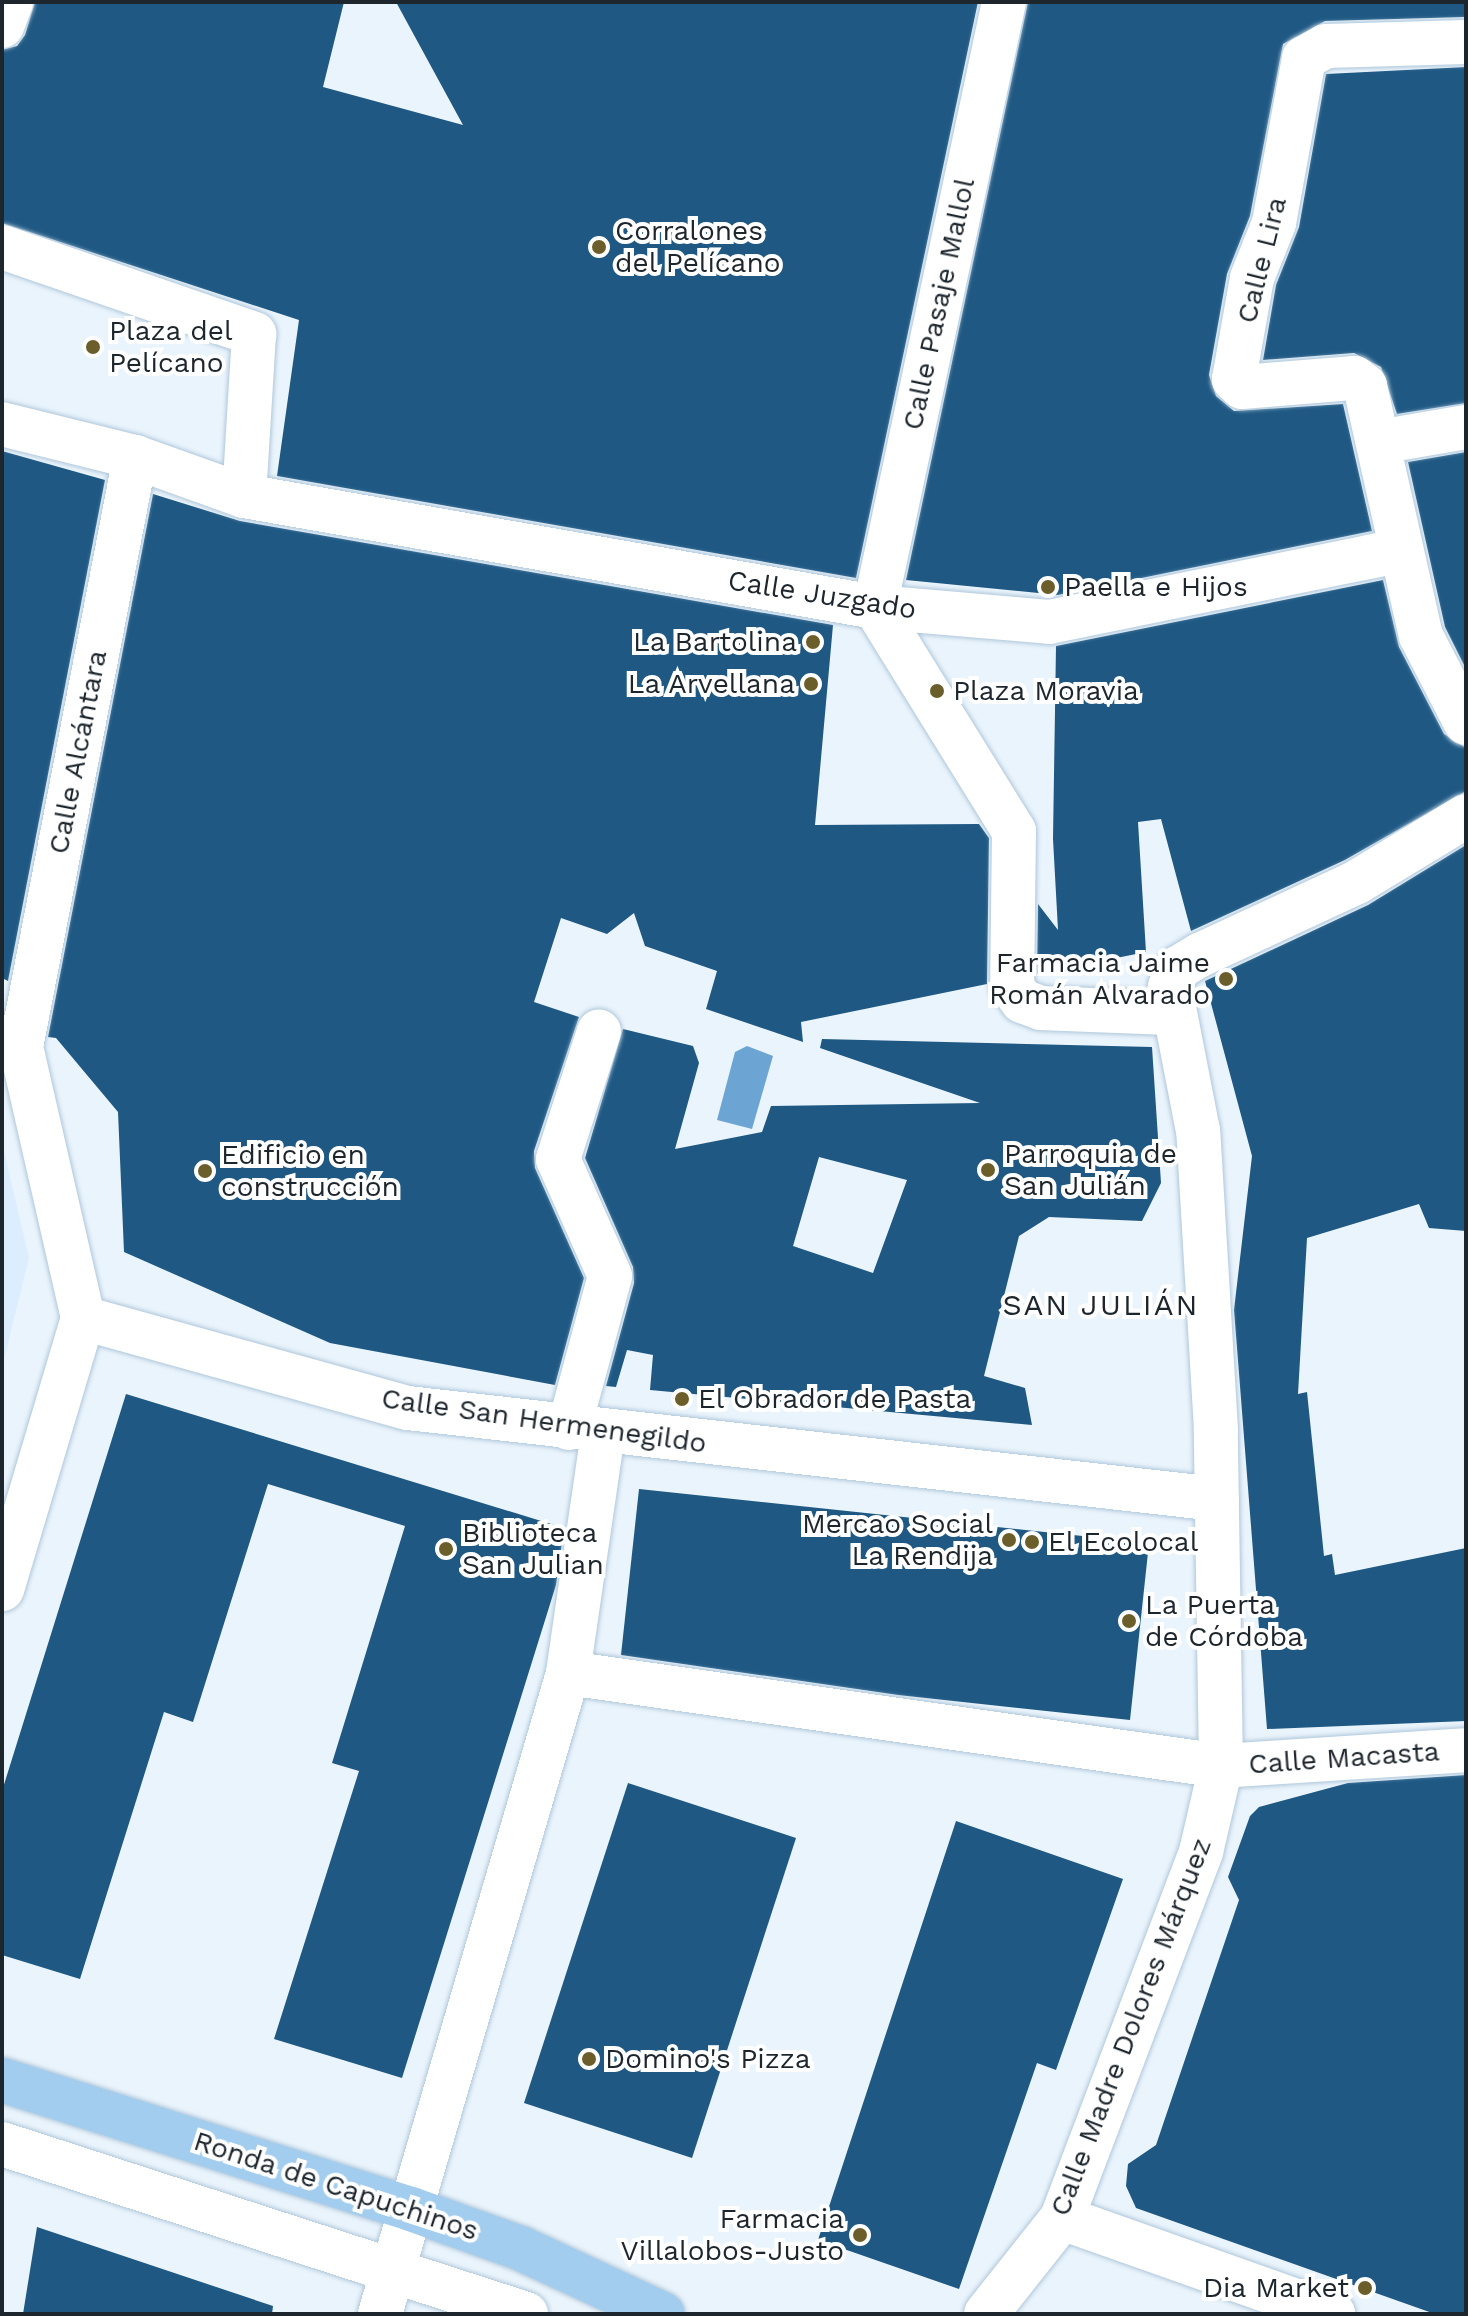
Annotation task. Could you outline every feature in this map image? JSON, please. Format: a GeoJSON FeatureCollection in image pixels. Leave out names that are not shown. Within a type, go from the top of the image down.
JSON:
{"type":"FeatureCollection","features":[{"type":"Feature","properties":{"kind":"main road","name":"Ronda de Capuchinos"},"geometry":{"type":"LineString","coordinates":[[2,2080],[411,2209],[520,2248],[662,2314]]}},
{"type":"Feature","properties":{"kind":"street"},"geometry":{"type":"LineString","coordinates":[[2,26],[11,2]]}},
{"type":"Feature","properties":{"kind":"street","name":"Calle Pasaje Mallol"},"geometry":{"type":"LineString","coordinates":[[875,607],[1004,2]]}},
{"type":"Feature","properties":{"kind":"street","name":"Calle Lira"},"geometry":{"type":"LineString","coordinates":[[1466,42],[1312,49],[1304,58],[1274,223],[1252,278],[1234,379],[1242,387],[1355,378],[1365,386],[1379,442],[1399,551],[1421,636],[1466,723]]}},
{"type":"Feature","properties":{"kind":"street"},"geometry":{"type":"LineString","coordinates":[[2,247],[254,334],[244,496],[135,457],[2,424]]}},
{"type":"Feature","properties":{"kind":"street"},"geometry":{"type":"LineString","coordinates":[[1379,442],[1466,427]]}},
{"type":"Feature","properties":{"kind":"street","name":"Calle Alcántara"},"geometry":{"type":"LineString","coordinates":[[12,1042],[135,457]]}},
{"type":"Feature","properties":{"kind":"street","name":"Calle Juzgado"},"geometry":{"type":"LineString","coordinates":[[244,496],[875,607],[1049,622],[1399,551]]}},
{"type":"Feature","properties":{"kind":"street"},"geometry":{"type":"LineString","coordinates":[[875,607],[1014,831],[1012,987],[1022,1001],[1041,1008],[1174,1013]]}},
{"type":"Feature","properties":{"kind":"street","name":"Calle Madre Dolores Márquez"},"geometry":{"type":"LineString","coordinates":[[986,2314],[1062,2218],[1201,1852],[1221,1766],[1217,1499],[1198,1131],[1170,987],[1178,968],[1200,955],[1357,882],[1466,816]]}},
{"type":"Feature","properties":{"kind":"street"},"geometry":{"type":"LineString","coordinates":[[380,2314],[568,1673],[586,1431],[610,1276],[558,1159],[599,1031]]}},
{"type":"Feature","properties":{"kind":"street"},"geometry":{"type":"LineString","coordinates":[[2,1589],[83,1318],[12,1042]]}},
{"type":"Feature","properties":{"kind":"street","name":"Calle San Hermenegildo"},"geometry":{"type":"LineString","coordinates":[[83,1318],[408,1408],[586,1431],[1217,1499]]}},
{"type":"Feature","properties":{"kind":"street","name":"Calle Macasta"},"geometry":{"type":"LineString","coordinates":[[568,1673],[1221,1766],[1466,1750]]}},
{"type":"Feature","properties":{"kind":"street"},"geometry":{"type":"LineString","coordinates":[[2,2144],[526,2314]]}},
{"type":"Feature","properties":{"kind":"street"},"geometry":{"type":"LineString","coordinates":[[1062,2218],[1333,2314]]}},
{"type":"Feature","properties":{"kind":"shaded area"},"geometry":{"type":"Polygon","coordinates":[[[2,1142],[29,1258],[2,1368],[2,1142]]]}},
{"type":"Feature","properties":{"kind":"water"},"geometry":{"type":"Polygon","coordinates":[[[747,1046],[773,1056],[752,1129],[717,1120],[735,1052],[747,1046]]]}},
{"type":"Feature","properties":{"kind":"building"},"geometry":{"type":"Polygon","coordinates":[[[35,2],[344,2],[323,87],[463,125],[396,2],[978,2],[856,578],[277,476],[299,320],[2,223],[2,50],[17,46],[25,35],[35,2]]]}},
{"type":"Feature","properties":{"kind":"building"},"geometry":{"type":"Polygon","coordinates":[[[1028,2],[1466,2],[1466,17],[1325,21],[1283,44],[1250,216],[1227,274],[1209,375],[1216,396],[1234,411],[1343,404],[1372,531],[1058,595],[906,580],[1028,2]]]}},
{"type":"Feature","properties":{"kind":"building"},"geometry":{"type":"Polygon","coordinates":[[[1466,67],[1466,403],[1397,414],[1381,367],[1354,353],[1263,360],[1276,285],[1299,227],[1326,74],[1466,67]]]}},
{"type":"Feature","properties":{"kind":"building"},"geometry":{"type":"Polygon","coordinates":[[[2,451],[105,480],[8,981],[2,978],[2,451]]]}},
{"type":"Feature","properties":{"kind":"building"},"geometry":{"type":"Polygon","coordinates":[[[1466,452],[1466,669],[1445,627],[1408,462],[1466,452]]]}},
{"type":"Feature","properties":{"kind":"building"},"geometry":{"type":"Polygon","coordinates":[[[153,494],[240,521],[833,625],[815,825],[979,824],[989,838],[987,984],[801,1022],[803,1042],[706,1009],[717,971],[645,946],[634,913],[607,934],[561,918],[534,1002],[579,1017],[534,1151],[535,1168],[584,1278],[555,1385],[330,1343],[124,1252],[118,1112],[56,1038],[48,1037],[153,494]]]}},
{"type":"Feature","properties":{"kind":"building"},"geometry":{"type":"Polygon","coordinates":[[[1383,580],[1399,647],[1444,734],[1466,748],[1466,791],[1345,860],[1191,931],[1161,819],[1138,822],[1146,952],[1037,974],[1038,904],[1058,930],[1053,839],[1056,646],[1383,580]]]}},
{"type":"Feature","properties":{"kind":"building"},"geometry":{"type":"Polygon","coordinates":[[[1466,845],[1466,1231],[1429,1228],[1419,1204],[1307,1238],[1298,1394],[1307,1392],[1324,1556],[1332,1554],[1335,1575],[1466,1548],[1466,1721],[1267,1729],[1234,1310],[1252,1156],[1205,981],[1368,905],[1466,845]]]}},
{"type":"Feature","properties":{"kind":"building"},"geometry":{"type":"Polygon","coordinates":[[[623,1029],[693,1046],[699,1063],[675,1149],[762,1132],[771,1106],[980,1103],[820,1048],[822,1039],[1152,1047],[1161,1183],[1142,1221],[1049,1217],[1019,1236],[984,1376],[1025,1388],[1032,1425],[650,1390],[653,1355],[627,1350],[616,1387],[606,1386],[634,1283],[633,1267],[585,1158],[623,1029]],[[819,1157],[793,1246],[873,1273],[907,1180],[819,1157]]]}},
{"type":"Feature","properties":{"kind":"building"},"geometry":{"type":"Polygon","coordinates":[[[126,1394],[564,1528],[556,1585],[402,2078],[274,2039],[359,1771],[332,1763],[405,1526],[268,1484],[193,1722],[164,1712],[80,1979],[2,1955],[2,1791],[126,1394]]]}},
{"type":"Feature","properties":{"kind":"building"},"geometry":{"type":"Polygon","coordinates":[[[639,1489],[1149,1543],[1130,1720],[898,1695],[621,1655],[639,1489]]]}},
{"type":"Feature","properties":{"kind":"building"},"geometry":{"type":"Polygon","coordinates":[[[1466,1775],[1466,2314],[1435,2314],[1136,2208],[1126,2186],[1128,2164],[1156,2145],[1239,1900],[1228,1877],[1250,1816],[1259,1807],[1348,1783],[1466,1775]]]}},
{"type":"Feature","properties":{"kind":"building"},"geometry":{"type":"Polygon","coordinates":[[[628,1783],[796,1838],[692,2158],[524,2103],[628,1783]]]}},
{"type":"Feature","properties":{"kind":"building"},"geometry":{"type":"Polygon","coordinates":[[[956,1821],[1123,1879],[1056,2070],[1037,2063],[959,2289],[818,2240],[956,1821]]]}},
{"type":"Feature","properties":{"kind":"building"},"geometry":{"type":"Polygon","coordinates":[[[37,2227],[273,2306],[272,2314],[23,2314],[37,2227]]]}},
{"type":"Feature","properties":{"kind":"place","name":"Corralones del Pelícano"},"geometry":{"type":"Point","coordinates":[599,247]}},
{"type":"Feature","properties":{"kind":"place","name":"Plaza del Pelícano"},"geometry":{"type":"Point","coordinates":[93,347]}},
{"type":"Feature","properties":{"kind":"place","name":"Paella e Hijos"},"geometry":{"type":"Point","coordinates":[1048,587]}},
{"type":"Feature","properties":{"kind":"place","name":"La Bartolina"},"geometry":{"type":"Point","coordinates":[813,642]}},
{"type":"Feature","properties":{"kind":"place","name":"La Arvellana"},"geometry":{"type":"Point","coordinates":[811,684]}},
{"type":"Feature","properties":{"kind":"place","name":"Plaza Moravia"},"geometry":{"type":"Point","coordinates":[937,691]}},
{"type":"Feature","properties":{"kind":"place","name":"Farmacia Jaime Román Alvarado"},"geometry":{"type":"Point","coordinates":[1226,979]}},
{"type":"Feature","properties":{"kind":"place","name":"Parroquia de San Julián"},"geometry":{"type":"Point","coordinates":[988,1170]}},
{"type":"Feature","properties":{"kind":"place","name":"Edificio en construcción"},"geometry":{"type":"Point","coordinates":[205,1171]}},
{"type":"Feature","properties":{"kind":"place","name":"El Obrador de Pasta"},"geometry":{"type":"Point","coordinates":[682,1399]}},
{"type":"Feature","properties":{"kind":"place","name":"Mercao Social La Rendija"},"geometry":{"type":"Point","coordinates":[1009,1540]}},
{"type":"Feature","properties":{"kind":"place","name":"El Ecolocal"},"geometry":{"type":"Point","coordinates":[1032,1542]}},
{"type":"Feature","properties":{"kind":"place","name":"Biblioteca San Julian"},"geometry":{"type":"Point","coordinates":[446,1549]}},
{"type":"Feature","properties":{"kind":"place","name":"La Puerta de Córdoba"},"geometry":{"type":"Point","coordinates":[1129,1621]}},
{"type":"Feature","properties":{"kind":"place","name":"Domino's Pizza"},"geometry":{"type":"Point","coordinates":[589,2059]}},
{"type":"Feature","properties":{"kind":"place","name":"Farmacia Villalobos-Justo"},"geometry":{"type":"Point","coordinates":[860,2235]}},
{"type":"Feature","properties":{"kind":"place","name":"Dia Market"},"geometry":{"type":"Point","coordinates":[1365,2288]}},
{"type":"Feature","properties":{"kind":"district","name":"SAN JULIÁN"},"geometry":{"type":"Point","coordinates":[1101,1305]}}]}
